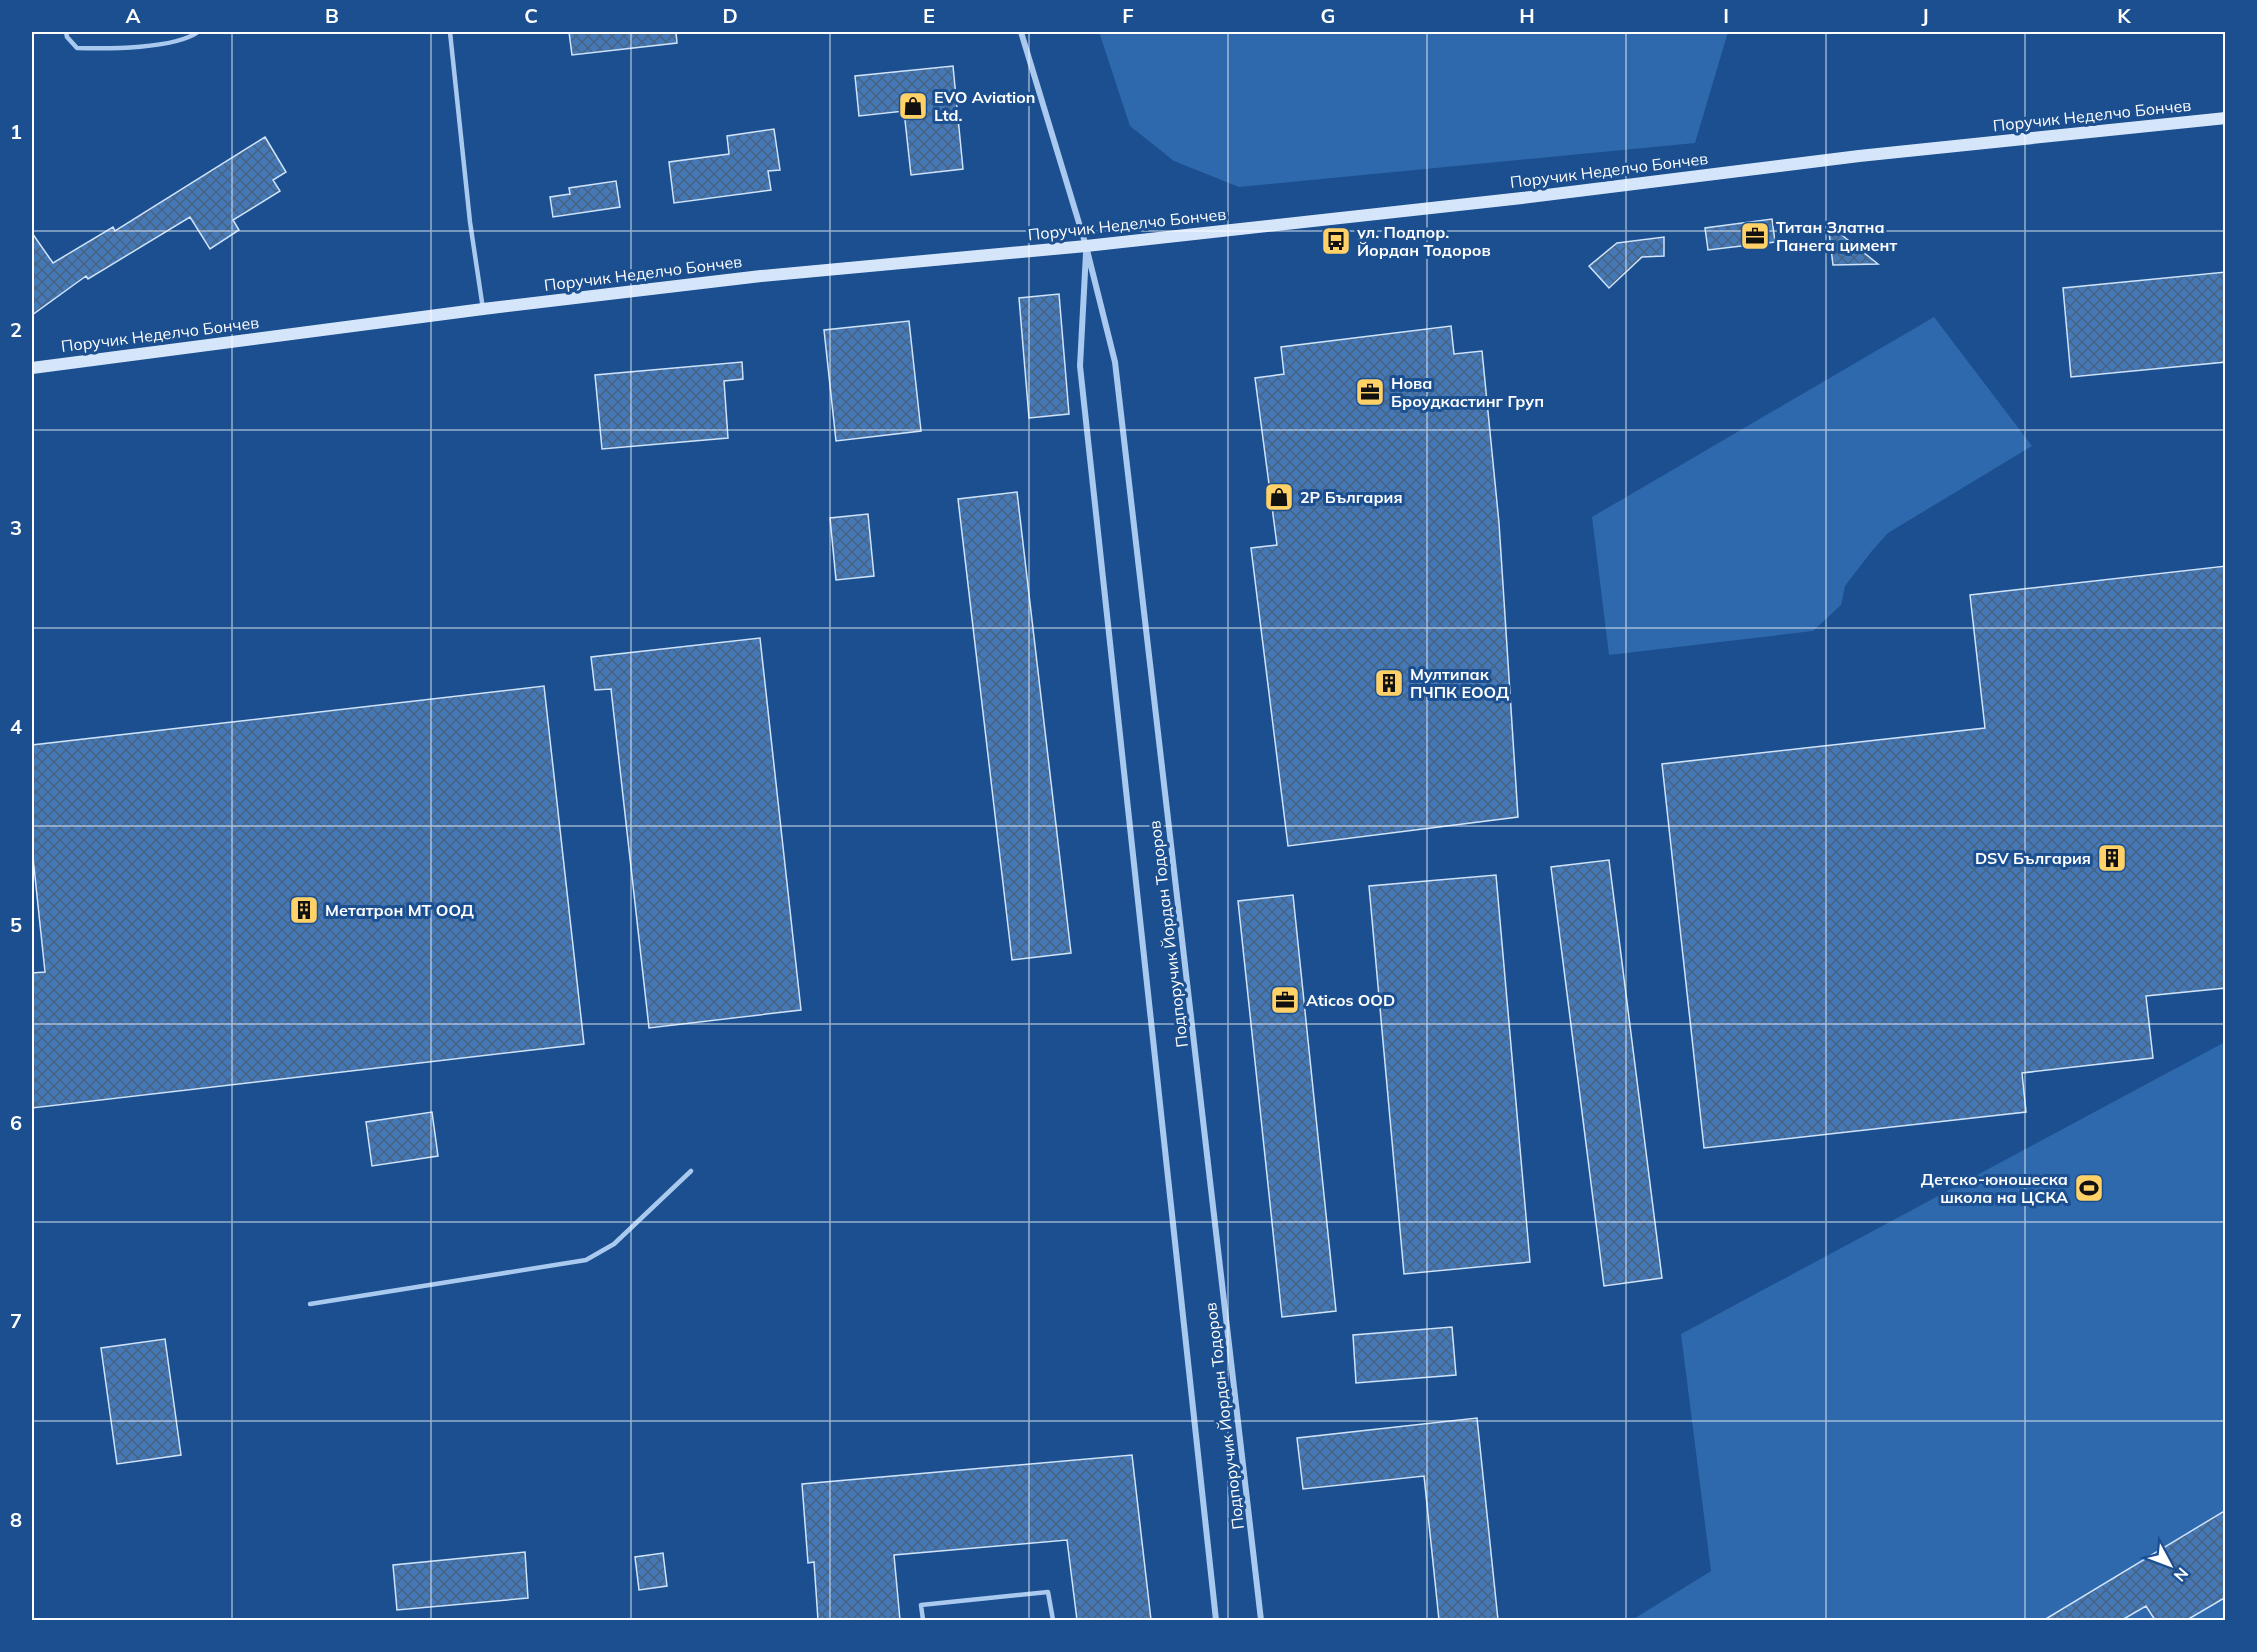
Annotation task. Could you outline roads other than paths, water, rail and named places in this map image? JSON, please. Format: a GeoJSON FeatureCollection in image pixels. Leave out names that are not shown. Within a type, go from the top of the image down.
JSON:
{"type":"FeatureCollection","features":[{"type":"Feature","properties":{"kind":"street","name":"Подпоручик Йордан Тодоров"},"geometry":{"type":"LineString","coordinates":[[1021,32],[1086,246],[1116,374],[1261,1620]]}},
{"type":"Feature","properties":{"kind":"street","name":"Поручик Неделчо Бончев"},"geometry":{"type":"LineString","coordinates":[[32,368],[483,309],[761,276],[1086,246],[1522,198],[1859,156],[2226,118]]}},
{"type":"Feature","properties":{"kind":"street","name":"Подпоручик Йордан Тодоров"},"geometry":{"type":"LineString","coordinates":[[1086,246],[1080,366],[1216,1620]]}},
{"type":"Feature","properties":{"kind":"lane"},"geometry":{"type":"LineString","coordinates":[[66,32],[66,37],[77,48],[98,49],[177,41],[188,39],[198,32]]}},
{"type":"Feature","properties":{"kind":"lane"},"geometry":{"type":"LineString","coordinates":[[450,32],[470,222],[483,309]]}},
{"type":"Feature","properties":{"kind":"lane"},"geometry":{"type":"LineString","coordinates":[[310,1304],[586,1260],[614,1244],[691,1171]]}},
{"type":"Feature","properties":{"kind":"lane"},"geometry":{"type":"LineString","coordinates":[[922,1620],[921,1605],[1048,1592],[1053,1620]]}},
{"type":"Feature","properties":{"kind":"place","name":"EVO Aviation Ltd."},"geometry":{"type":"Point","coordinates":[913,106]}},
{"type":"Feature","properties":{"kind":"place","name":"Титан Златна Панега цимент"},"geometry":{"type":"Point","coordinates":[1755,236]}},
{"type":"Feature","properties":{"kind":"place","name":"ул. Подпор. Йордан Тодоров"},"geometry":{"type":"Point","coordinates":[1336,241]}},
{"type":"Feature","properties":{"kind":"place","name":"Нова Броудкастинг Груп"},"geometry":{"type":"Point","coordinates":[1370,392]}},
{"type":"Feature","properties":{"kind":"place","name":"2Р България"},"geometry":{"type":"Point","coordinates":[1279,497]}},
{"type":"Feature","properties":{"kind":"place","name":"Мултипак ПЧПК ЕООД"},"geometry":{"type":"Point","coordinates":[1389,683]}},
{"type":"Feature","properties":{"kind":"place","name":"DSV България"},"geometry":{"type":"Point","coordinates":[2112,858]}},
{"type":"Feature","properties":{"kind":"place","name":"Метатрон МТ ООД"},"geometry":{"type":"Point","coordinates":[304,910]}},
{"type":"Feature","properties":{"kind":"place","name":"Aticos OOD"},"geometry":{"type":"Point","coordinates":[1285,1000]}},
{"type":"Feature","properties":{"kind":"place","name":"Детско-юношеска школа на ЦСКА"},"geometry":{"type":"Point","coordinates":[2089,1188]}}]}
